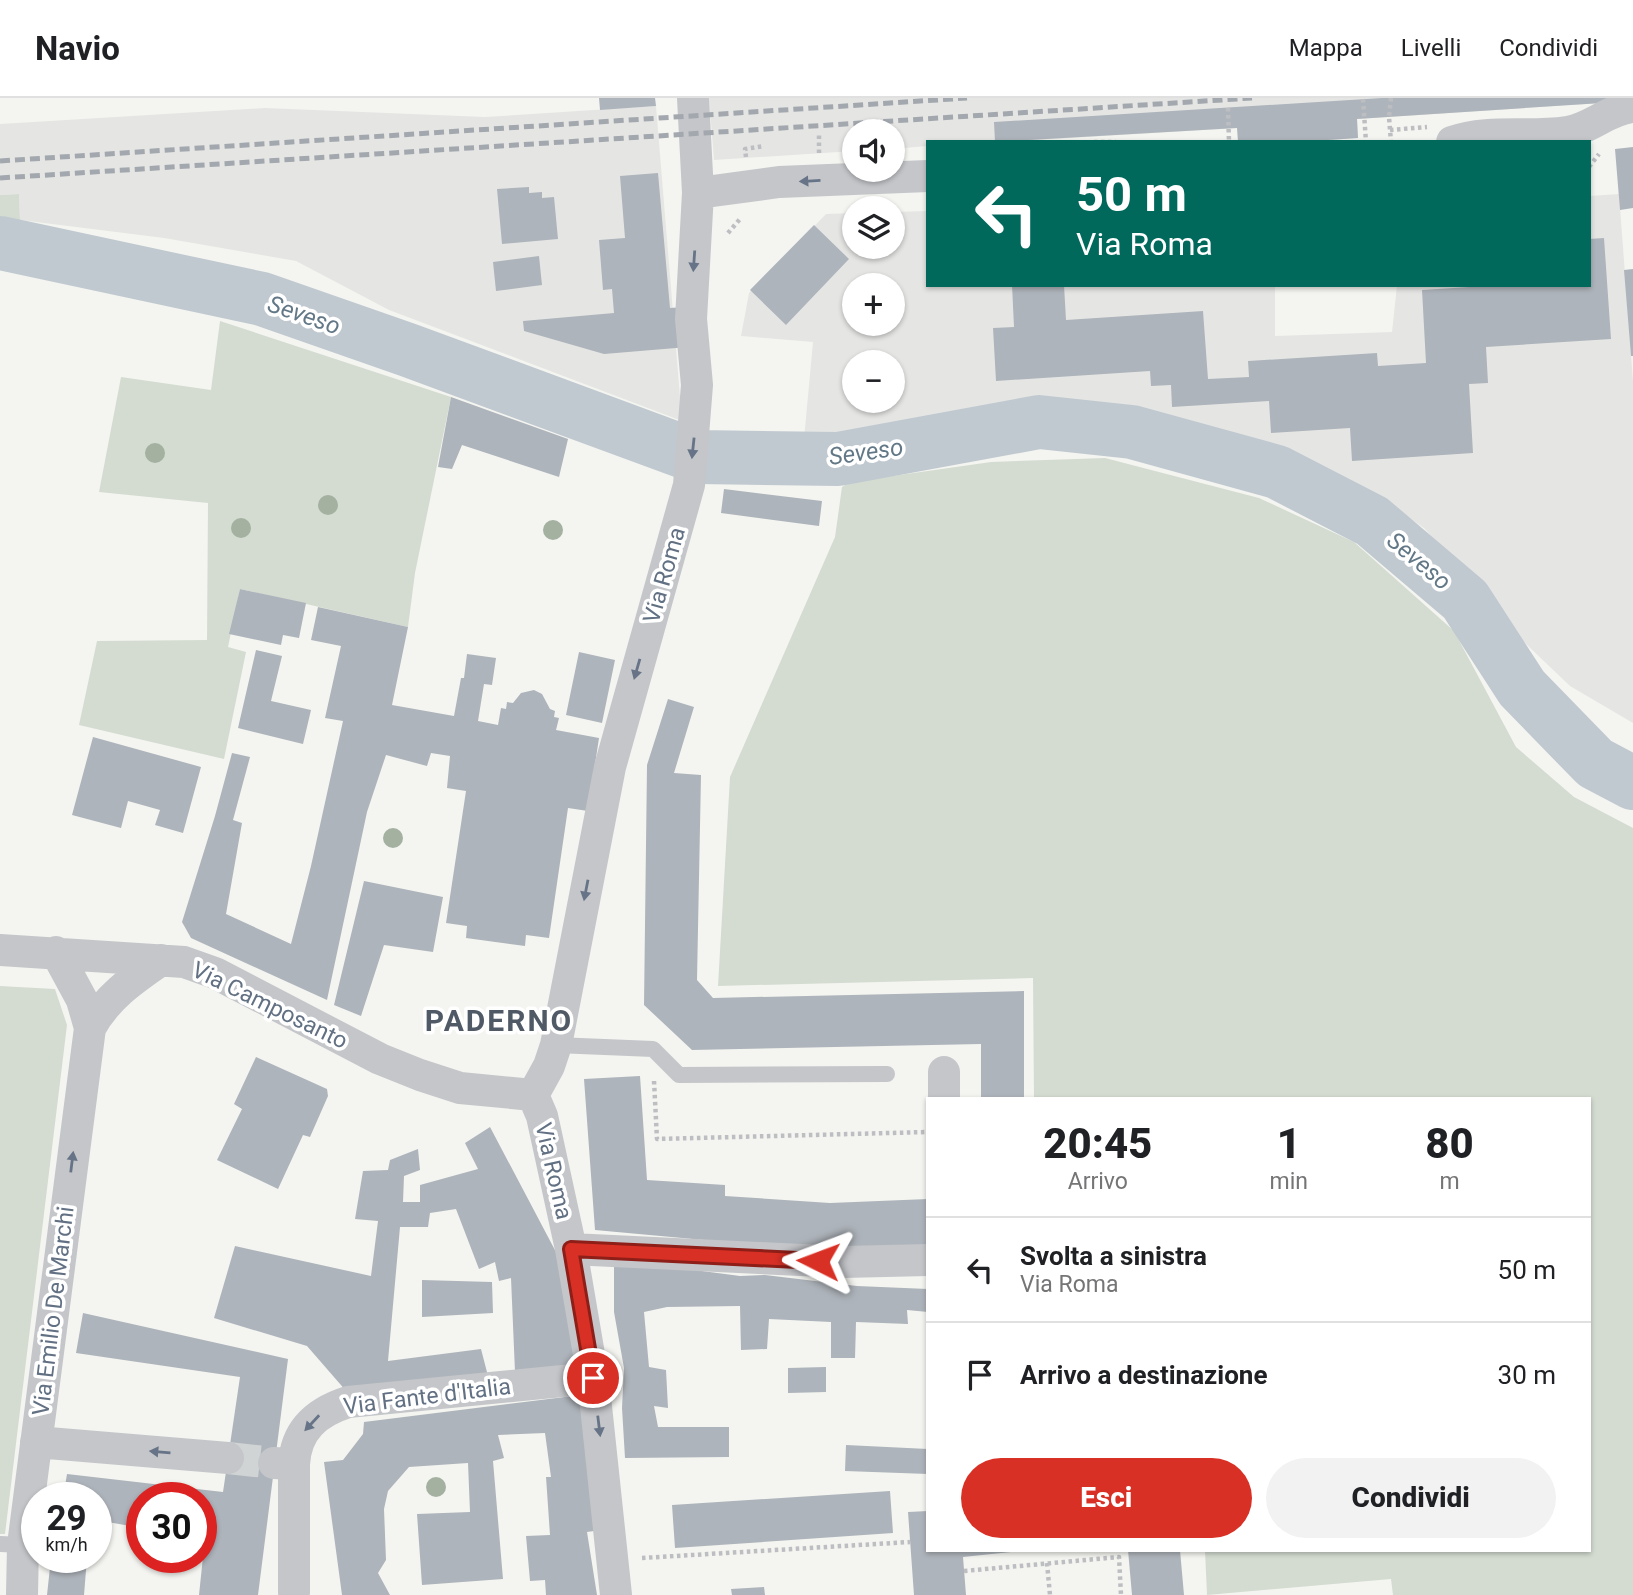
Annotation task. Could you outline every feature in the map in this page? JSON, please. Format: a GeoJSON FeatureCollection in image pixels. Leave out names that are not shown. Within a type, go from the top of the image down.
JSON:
{"type":"FeatureCollection","features":[{"type":"Feature","properties":{"kind":"street","name":"Via Roma"},"geometry":{"type":"LineString","coordinates":[[616,1595],[593,1378],[571,1249],[542,1116],[533,1095],[549,1066],[556,1045],[610,767],[689,485],[697,385],[691,319],[698,193],[693,98]]}},
{"type":"Feature","properties":{"kind":"street"},"geometry":{"type":"LineString","coordinates":[[1461,140],[1492,133],[1568,132],[1622,108],[1633,107]]}},
{"type":"Feature","properties":{"kind":"street"},"geometry":{"type":"LineString","coordinates":[[698,193],[779,182],[926,176]]}},
{"type":"Feature","properties":{"kind":"street","name":"Via Camposanto"},"geometry":{"type":"LineString","coordinates":[[0,950],[184,962],[215,973],[380,1059],[440,1083],[460,1088],[533,1095]]}},
{"type":"Feature","properties":{"kind":"street","name":"Via Emilio De Marchi"},"geometry":{"type":"LineString","coordinates":[[56,952],[82,1000],[90,1028]]}},
{"type":"Feature","properties":{"kind":"street","name":"Via Emilio De Marchi"},"geometry":{"type":"LineString","coordinates":[[22,1595],[12,1545],[36,1443],[90,1028],[117,991],[161,960]]}},
{"type":"Feature","properties":{"kind":"street"},"geometry":{"type":"LineString","coordinates":[[571,1249],[844,1262],[926,1260]]}},
{"type":"Feature","properties":{"kind":"street","name":"Via Fante d'Italia"},"geometry":{"type":"LineString","coordinates":[[294,1592],[284,1463],[311,1422],[328,1410],[348,1402],[593,1378]]}},
{"type":"Feature","properties":{"kind":"street"},"geometry":{"type":"LineString","coordinates":[[36,1443],[228,1458]]}},
{"type":"Feature","properties":{"kind":"lane"},"geometry":{"type":"LineString","coordinates":[[556,1045],[653,1049],[679,1075],[887,1074]]}},
{"type":"Feature","properties":{"kind":"path"},"geometry":{"type":"LineString","coordinates":[[1391,98],[1391,140]]}},
{"type":"Feature","properties":{"kind":"path"},"geometry":{"type":"LineString","coordinates":[[1363,99],[1366,140]]}},
{"type":"Feature","properties":{"kind":"path"},"geometry":{"type":"LineString","coordinates":[[1228,107],[1229,140]]}},
{"type":"Feature","properties":{"kind":"path"},"geometry":{"type":"LineString","coordinates":[[819,133],[819,153]]}},
{"type":"Feature","properties":{"kind":"path"},"geometry":{"type":"LineString","coordinates":[[745,149],[764,146]]}},
{"type":"Feature","properties":{"kind":"path"},"geometry":{"type":"LineString","coordinates":[[726,236],[736,221],[745,217]]}},
{"type":"Feature","properties":{"kind":"path"},"geometry":{"type":"LineString","coordinates":[[653,1049],[657,1139],[926,1132]]}},
{"type":"Feature","properties":{"kind":"path"},"geometry":{"type":"LineString","coordinates":[[637,1558],[910,1542]]}},
{"type":"Feature","properties":{"kind":"path"},"geometry":{"type":"LineString","coordinates":[[964,1571],[1119,1557],[1121,1595]]}},
{"type":"Feature","properties":{"kind":"path"},"geometry":{"type":"LineString","coordinates":[[1048,1563],[1050,1595]]}},
{"type":"Feature","properties":{"kind":"shaded area"},"geometry":{"type":"Polygon","coordinates":[[[709,98],[1633,98],[1633,101],[1357,119],[1358,138],[1328,140],[1289,140],[1237,128],[1038,140],[926,140],[926,146],[905,148],[905,119],[842,119],[842,152],[714,160],[709,98]]]}},
{"type":"Feature","properties":{"kind":"shaded area"},"geometry":{"type":"Polygon","coordinates":[[[656,106],[682,421],[389,310],[296,261],[164,238],[20,220],[19,194],[0,195],[0,124],[265,108],[485,117],[656,106]]]}},
{"type":"Feature","properties":{"kind":"shaded area"},"geometry":{"type":"Polygon","coordinates":[[[19,194],[20,220],[0,220],[0,195],[19,194]]]}},
{"type":"Feature","properties":{"kind":"shaded area"},"geometry":{"type":"Polygon","coordinates":[[[1619,194],[1633,381],[1633,723],[1570,686],[1526,644],[1424,528],[1373,493],[1282,453],[1187,422],[1099,405],[1045,400],[892,427],[804,439],[813,342],[741,336],[749,293],[826,214],[842,213],[842,259],[905,259],[905,212],[926,211],[926,287],[1275,287],[1275,336],[1392,332],[1397,287],[1591,287],[1591,196],[1619,194]]]}},
{"type":"Feature","properties":{"kind":"shaded area"},"geometry":{"type":"Polygon","coordinates":[[[220,321],[451,397],[415,573],[408,627],[240,589],[228,647],[246,652],[224,759],[79,725],[97,641],[207,640],[208,503],[99,492],[121,377],[211,390],[220,321]]]}},
{"type":"Feature","properties":{"kind":"shaded area"},"geometry":{"type":"Polygon","coordinates":[[[1105,458],[1259,498],[1354,542],[1454,631],[1516,747],[1574,797],[1633,828],[1633,1595],[1393,1595],[1391,1579],[1207,1595],[1205,1552],[1591,1552],[1591,1097],[1034,1097],[1033,978],[718,986],[730,777],[835,537],[842,487],[850,482],[991,462],[1105,458]]]}},
{"type":"Feature","properties":{"kind":"shaded area"},"geometry":{"type":"Polygon","coordinates":[[[0,986],[55,989],[67,1025],[5,1534],[0,1534],[0,986]]]}},
{"type":"Feature","properties":{"kind":"building"},"geometry":{"type":"Polygon","coordinates":[[[599,98],[655,98],[656,106],[600,110],[599,98]]]}},
{"type":"Feature","properties":{"kind":"building"},"geometry":{"type":"Polygon","coordinates":[[[1382,98],[1633,98],[1633,101],[1357,119],[1358,138],[1328,140],[1238,140],[1237,128],[995,140],[994,122],[1382,98]]]}},
{"type":"Feature","properties":{"kind":"building"},"geometry":{"type":"Polygon","coordinates":[[[1633,147],[1633,208],[1620,210],[1615,149],[1633,147]]]}},
{"type":"Feature","properties":{"kind":"building"},"geometry":{"type":"Polygon","coordinates":[[[658,173],[670,308],[684,307],[688,347],[604,354],[524,331],[523,321],[614,313],[612,289],[603,290],[599,240],[625,238],[620,176],[658,173]]]}},
{"type":"Feature","properties":{"kind":"building"},"geometry":{"type":"Polygon","coordinates":[[[529,187],[529,193],[542,192],[542,198],[554,197],[558,239],[502,244],[497,189],[529,187]]]}},
{"type":"Feature","properties":{"kind":"building"},"geometry":{"type":"Polygon","coordinates":[[[814,225],[842,252],[842,259],[849,259],[786,325],[750,290],[814,225]]]}},
{"type":"Feature","properties":{"kind":"building"},"geometry":{"type":"Polygon","coordinates":[[[1604,238],[1611,339],[1486,347],[1488,383],[1469,384],[1473,453],[1352,461],[1350,428],[1271,433],[1269,401],[1172,407],[1171,385],[1151,386],[1150,371],[996,381],[993,328],[1014,327],[1012,287],[1064,287],[1066,320],[1203,311],[1208,379],[1249,377],[1248,361],[1377,353],[1378,366],[1426,363],[1422,290],[1469,287],[1591,287],[1591,239],[1604,238]]]}},
{"type":"Feature","properties":{"kind":"building"},"geometry":{"type":"Polygon","coordinates":[[[539,256],[542,285],[496,291],[493,262],[539,256]]]}},
{"type":"Feature","properties":{"kind":"building"},"geometry":{"type":"Polygon","coordinates":[[[1633,269],[1633,356],[1631,356],[1624,270],[1633,269]]]}},
{"type":"Feature","properties":{"kind":"building"},"geometry":{"type":"Polygon","coordinates":[[[451,397],[568,439],[559,477],[462,445],[452,469],[438,467],[451,397]]]}},
{"type":"Feature","properties":{"kind":"building"},"geometry":{"type":"Polygon","coordinates":[[[724,489],[822,501],[819,526],[721,513],[724,489]]]}},
{"type":"Feature","properties":{"kind":"building"},"geometry":{"type":"Polygon","coordinates":[[[240,589],[306,603],[299,638],[283,635],[281,645],[229,634],[240,589]]]}},
{"type":"Feature","properties":{"kind":"building"},"geometry":{"type":"Polygon","coordinates":[[[318,607],[408,627],[392,705],[454,716],[467,654],[496,658],[492,685],[484,684],[478,721],[498,725],[501,708],[506,709],[507,702],[513,703],[521,693],[534,690],[542,694],[550,709],[555,711],[554,717],[559,718],[556,730],[599,738],[588,811],[568,808],[549,938],[526,935],[525,946],[466,938],[467,926],[446,923],[466,791],[447,788],[450,756],[431,753],[427,766],[386,755],[367,812],[327,1000],[191,938],[182,922],[232,753],[250,757],[233,820],[242,823],[226,914],[291,944],[343,721],[325,718],[341,646],[311,640],[318,607]]]}},
{"type":"Feature","properties":{"kind":"building"},"geometry":{"type":"Polygon","coordinates":[[[256,650],[282,656],[271,701],[311,710],[303,744],[238,728],[256,650]]]}},
{"type":"Feature","properties":{"kind":"building"},"geometry":{"type":"Polygon","coordinates":[[[579,652],[615,660],[602,723],[566,715],[579,652]]]}},
{"type":"Feature","properties":{"kind":"building"},"geometry":{"type":"Polygon","coordinates":[[[668,699],[694,707],[674,773],[701,775],[697,980],[713,998],[1024,991],[1024,1097],[981,1097],[981,1044],[692,1050],[644,1005],[647,765],[668,699]]]}},
{"type":"Feature","properties":{"kind":"building"},"geometry":{"type":"Polygon","coordinates":[[[93,737],[201,767],[183,833],[155,825],[160,810],[128,801],[121,828],[72,815],[93,737]]]}},
{"type":"Feature","properties":{"kind":"building"},"geometry":{"type":"Polygon","coordinates":[[[364,881],[443,897],[433,952],[384,945],[361,1016],[334,1005],[364,881]]]}},
{"type":"Feature","properties":{"kind":"building"},"geometry":{"type":"Polygon","coordinates":[[[256,1057],[327,1089],[328,1096],[310,1137],[303,1135],[278,1189],[217,1160],[242,1109],[234,1104],[256,1057]]]}},
{"type":"Feature","properties":{"kind":"building"},"geometry":{"type":"Polygon","coordinates":[[[640,1076],[647,1180],[725,1185],[725,1196],[830,1203],[926,1199],[926,1244],[917,1249],[845,1253],[595,1230],[584,1079],[640,1076]]]}},
{"type":"Feature","properties":{"kind":"building"},"geometry":{"type":"Polygon","coordinates":[[[490,1127],[566,1271],[580,1367],[515,1372],[511,1278],[499,1281],[495,1262],[479,1269],[456,1209],[430,1213],[428,1227],[400,1227],[388,1361],[481,1349],[488,1376],[347,1392],[307,1346],[214,1318],[235,1246],[371,1276],[378,1221],[355,1219],[363,1171],[388,1170],[390,1160],[418,1149],[420,1170],[404,1176],[403,1202],[420,1202],[420,1185],[478,1169],[465,1143],[490,1127]]]}},
{"type":"Feature","properties":{"kind":"building"},"geometry":{"type":"Polygon","coordinates":[[[664,1266],[740,1276],[765,1275],[857,1286],[926,1289],[926,1312],[907,1310],[908,1324],[856,1322],[855,1358],[831,1358],[831,1322],[769,1319],[767,1349],[741,1350],[740,1306],[667,1307],[644,1312],[649,1367],[666,1370],[668,1408],[654,1406],[658,1427],[729,1427],[729,1457],[625,1458],[622,1408],[624,1368],[614,1312],[614,1267],[664,1266]]]}},
{"type":"Feature","properties":{"kind":"building"},"geometry":{"type":"Polygon","coordinates":[[[422,1280],[492,1282],[493,1313],[422,1317],[422,1280]]]}},
{"type":"Feature","properties":{"kind":"building"},"geometry":{"type":"Polygon","coordinates":[[[83,1313],[288,1359],[258,1595],[199,1595],[201,1573],[217,1573],[217,1491],[223,1492],[240,1377],[76,1353],[83,1313]]]}},
{"type":"Feature","properties":{"kind":"building"},"geometry":{"type":"Polygon","coordinates":[[[826,1367],[826,1392],[788,1393],[788,1368],[826,1367]]]}},
{"type":"Feature","properties":{"kind":"building"},"geometry":{"type":"Polygon","coordinates":[[[581,1395],[594,1531],[587,1532],[597,1595],[546,1595],[545,1580],[530,1581],[526,1536],[550,1535],[546,1477],[551,1477],[545,1433],[498,1435],[504,1458],[493,1461],[503,1579],[422,1585],[417,1514],[470,1512],[468,1463],[409,1467],[388,1491],[384,1509],[386,1560],[378,1573],[390,1595],[342,1595],[324,1462],[343,1460],[363,1434],[364,1422],[581,1395]]]}},
{"type":"Feature","properties":{"kind":"building"},"geometry":{"type":"Polygon","coordinates":[[[846,1445],[926,1449],[926,1474],[845,1471],[846,1445]]]}},
{"type":"Feature","properties":{"kind":"building"},"geometry":{"type":"Polygon","coordinates":[[[67,1474],[136,1482],[126,1482],[126,1525],[112,1523],[112,1482],[66,1482],[67,1474]]]}},
{"type":"Feature","properties":{"kind":"building"},"geometry":{"type":"Polygon","coordinates":[[[890,1491],[893,1533],[675,1548],[672,1505],[890,1491]]]}},
{"type":"Feature","properties":{"kind":"building"},"geometry":{"type":"Polygon","coordinates":[[[926,1511],[926,1552],[1011,1552],[963,1557],[966,1595],[914,1595],[908,1512],[926,1511]]]}},
{"type":"Feature","properties":{"kind":"building"},"geometry":{"type":"Polygon","coordinates":[[[1128,1552],[1180,1552],[1184,1595],[1132,1595],[1128,1552]]]}},
{"type":"Feature","properties":{"kind":"building"},"geometry":{"type":"Polygon","coordinates":[[[49,1573],[86,1573],[84,1595],[47,1595],[49,1573]]]}},
{"type":"Feature","properties":{"kind":"building"},"geometry":{"type":"Polygon","coordinates":[[[764,1587],[765,1595],[732,1595],[731,1589],[764,1587]]]}},
{"type":"Feature","properties":{"kind":"waterway","name":"Seveso"},"geometry":{"type":"LineString","coordinates":[[0,243],[262,299],[698,457],[838,459],[1039,422],[1132,432],[1277,472],[1372,521],[1465,600],[1522,688],[1595,763],[1633,783]]}},
{"type":"Feature","properties":{"kind":"tunnel"},"geometry":{"type":"LineString","coordinates":[[228,1458],[274,1463]]}},
{"type":"Feature","properties":{"kind":"railway"},"geometry":{"type":"LineString","coordinates":[[0,161],[967,98]]}},
{"type":"Feature","properties":{"kind":"railway"},"geometry":{"type":"LineString","coordinates":[[0,178],[1252,98]]}},
{"type":"Feature","properties":{"kind":"district","name":"PADERNO"},"geometry":{"type":"Point","coordinates":[499,1021]}},
{"type":"Feature","properties":{"kind":"route"},"geometry":{"type":"LineString","coordinates":[[593,1378],[571,1249],[818,1261]]}}]}
